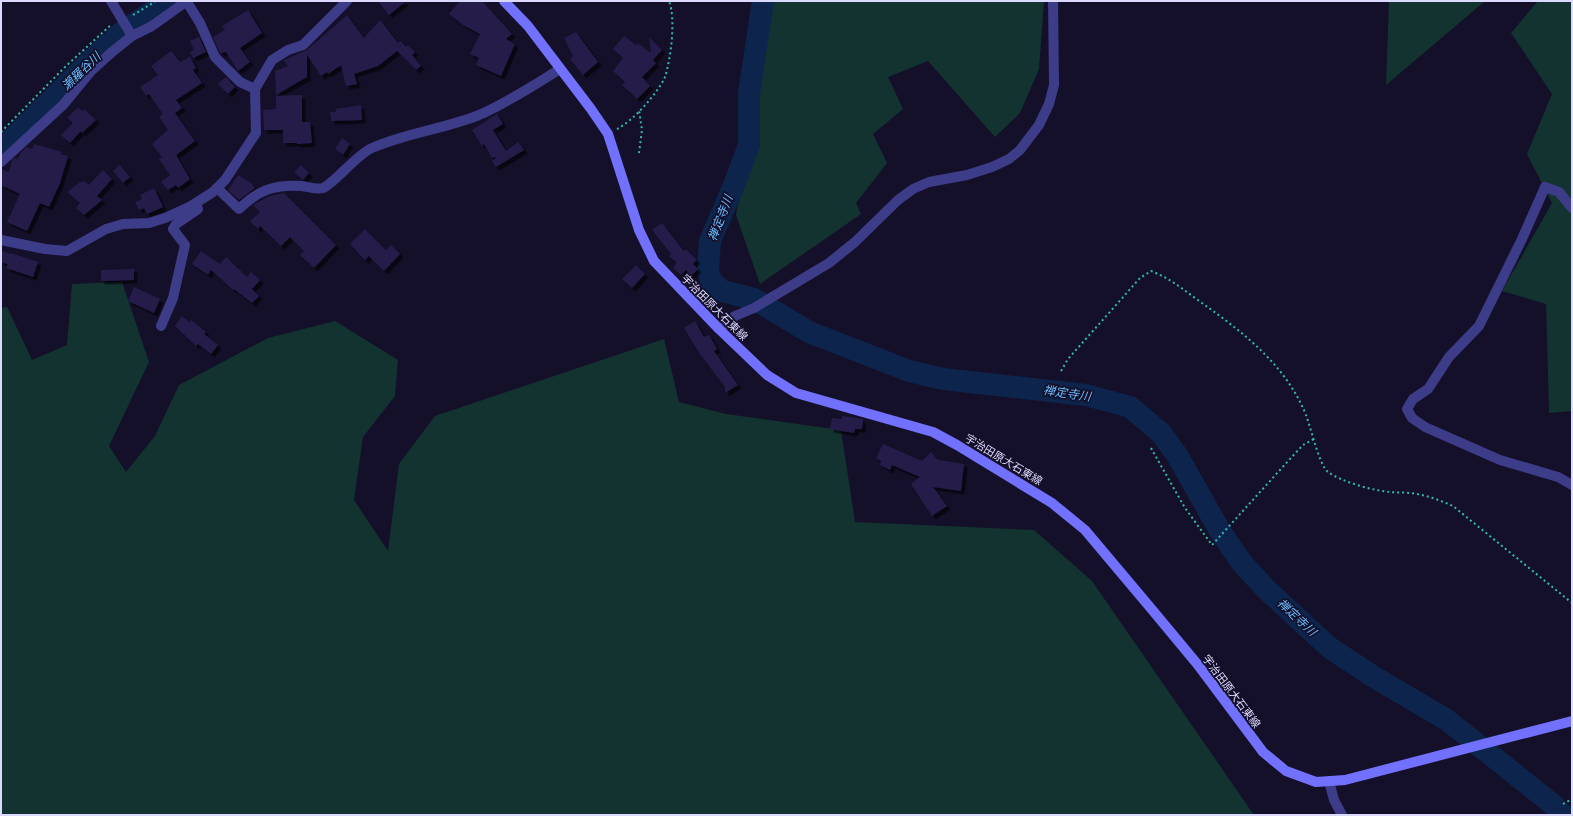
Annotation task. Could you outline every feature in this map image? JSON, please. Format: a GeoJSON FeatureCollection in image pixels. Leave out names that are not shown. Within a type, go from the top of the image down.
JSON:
{"type":"FeatureCollection","features":[{"type":"Feature","properties":{"kind":"main road","name":"宇治田原大石東線"},"geometry":{"type":"LineString","coordinates":[[504,1],[528,26],[608,134],[639,230],[654,261],[719,329],[767,375],[796,393],[933,432],[957,444],[1052,503],[1085,530],[1198,664],[1263,752],[1286,771],[1316,782],[1345,780],[1572,721]]}},
{"type":"Feature","properties":{"kind":"street"},"geometry":{"type":"LineString","coordinates":[[111,1],[130,34]]}},
{"type":"Feature","properties":{"kind":"street"},"geometry":{"type":"LineString","coordinates":[[1,162],[63,105],[91,71],[130,34],[152,26],[187,1],[200,23],[215,57],[240,82],[255,89]]}},
{"type":"Feature","properties":{"kind":"street"},"geometry":{"type":"LineString","coordinates":[[1,240],[45,250],[67,251],[106,229],[123,224],[149,223],[165,218],[196,203],[217,188],[225,180],[256,133],[255,89],[272,60],[288,50],[303,45],[347,1]]}},
{"type":"Feature","properties":{"kind":"street"},"geometry":{"type":"LineString","coordinates":[[719,329],[735,316],[754,308],[829,263],[855,242],[898,200],[913,189],[929,182],[967,175],[992,167],[1009,159],[1020,150],[1039,125],[1049,104],[1054,84],[1053,1]]}},
{"type":"Feature","properties":{"kind":"street"},"geometry":{"type":"LineString","coordinates":[[217,188],[239,209],[250,199],[263,192],[283,185],[314,189],[324,187],[351,163],[370,149],[478,115],[519,94],[560,69]]}},
{"type":"Feature","properties":{"kind":"street"},"geometry":{"type":"LineString","coordinates":[[1572,208],[1559,192],[1545,187],[1522,239],[1479,326],[1449,358],[1428,388],[1413,399],[1407,409],[1412,418],[1425,427],[1500,460],[1558,477],[1572,485]]}},
{"type":"Feature","properties":{"kind":"street"},"geometry":{"type":"LineString","coordinates":[[162,326],[173,298],[186,245],[173,229],[176,224],[198,209],[196,203]]}},
{"type":"Feature","properties":{"kind":"street"},"geometry":{"type":"LineString","coordinates":[[1329,781],[1334,800],[1342,815]]}},
{"type":"Feature","properties":{"kind":"path"},"geometry":{"type":"LineString","coordinates":[[1,132],[93,40],[113,23],[126,20],[156,1]]}},
{"type":"Feature","properties":{"kind":"path"},"geometry":{"type":"LineString","coordinates":[[608,134],[621,127],[640,110],[655,92],[664,77],[671,46],[673,11],[669,1]]}},
{"type":"Feature","properties":{"kind":"path"},"geometry":{"type":"LineString","coordinates":[[639,153],[642,130],[640,110]]}},
{"type":"Feature","properties":{"kind":"path"},"geometry":{"type":"LineString","coordinates":[[1061,371],[1068,359],[1140,278],[1151,271],[1166,276],[1237,328],[1276,365],[1290,382],[1304,408],[1314,439],[1327,471],[1340,479],[1377,490],[1410,493],[1434,498],[1453,506],[1572,603]]}},
{"type":"Feature","properties":{"kind":"path"},"geometry":{"type":"LineString","coordinates":[[1151,448],[1185,508],[1212,545],[1298,450],[1303,445],[1314,439]]}},
{"type":"Feature","properties":{"kind":"path"},"geometry":{"type":"LineString","coordinates":[[1563,804],[1572,799]]}},
{"type":"Feature","properties":{"kind":"green space"},"geometry":{"type":"Polygon","coordinates":[[[771,1],[1044,1],[1039,69],[1020,113],[995,137],[928,61],[888,77],[903,109],[873,134],[887,163],[856,203],[861,214],[760,284],[736,215],[771,1]]]}},
{"type":"Feature","properties":{"kind":"green space"},"geometry":{"type":"Polygon","coordinates":[[[1389,1],[1485,1],[1386,85],[1389,1]]]}},
{"type":"Feature","properties":{"kind":"green space"},"geometry":{"type":"Polygon","coordinates":[[[1538,1],[1572,1],[1572,411],[1549,413],[1546,304],[1502,291],[1552,203],[1527,154],[1552,94],[1511,33],[1538,1]]]}},
{"type":"Feature","properties":{"kind":"green space"},"geometry":{"type":"Polygon","coordinates":[[[122,282],[149,362],[109,446],[126,472],[155,436],[179,385],[268,338],[335,321],[398,360],[395,396],[363,437],[354,500],[388,551],[399,464],[435,416],[664,339],[679,402],[726,414],[841,430],[855,522],[1034,530],[1092,581],[1254,815],[1,815],[1,308],[7,307],[32,360],[67,345],[72,284],[122,282]]]}},
{"type":"Feature","properties":{"kind":"building"},"geometry":{"type":"Polygon","coordinates":[[[378,1],[406,1],[389,15],[378,1]]]}},
{"type":"Feature","properties":{"kind":"building"},"geometry":{"type":"Polygon","coordinates":[[[460,1],[482,1],[512,34],[506,39],[514,44],[514,46],[501,76],[476,65],[479,58],[470,54],[480,34],[463,25],[449,14],[460,1]]]}},
{"type":"Feature","properties":{"kind":"building"},"geometry":{"type":"Polygon","coordinates":[[[248,10],[262,33],[240,48],[250,62],[238,71],[226,52],[220,53],[213,37],[225,30],[222,26],[248,10]]]}},
{"type":"Feature","properties":{"kind":"building"},"geometry":{"type":"Polygon","coordinates":[[[347,15],[364,38],[380,20],[398,43],[401,41],[406,47],[408,45],[415,52],[412,55],[421,66],[416,70],[397,51],[378,66],[354,74],[357,84],[346,86],[341,65],[328,74],[327,72],[321,76],[307,55],[307,77],[276,95],[275,71],[288,66],[284,60],[307,50],[347,15]]]}},
{"type":"Feature","properties":{"kind":"building"},"geometry":{"type":"Polygon","coordinates":[[[576,32],[598,62],[583,75],[570,59],[573,56],[564,38],[576,32]]]}},
{"type":"Feature","properties":{"kind":"building"},"geometry":{"type":"Polygon","coordinates":[[[624,36],[636,45],[638,43],[651,53],[649,37],[662,50],[653,60],[656,63],[642,77],[650,86],[637,99],[622,85],[625,82],[613,71],[623,58],[613,49],[624,36]]]}},
{"type":"Feature","properties":{"kind":"building"},"geometry":{"type":"Polygon","coordinates":[[[199,37],[206,52],[193,58],[190,52],[194,50],[190,41],[199,37]]]}},
{"type":"Feature","properties":{"kind":"building"},"geometry":{"type":"Polygon","coordinates":[[[171,51],[180,62],[190,57],[196,68],[193,70],[202,83],[176,100],[182,108],[175,113],[195,141],[176,155],[190,179],[178,188],[176,185],[168,190],[161,182],[170,175],[159,159],[162,157],[152,144],[168,130],[159,117],[163,114],[149,94],[146,96],[140,87],[158,75],[151,66],[171,51]]]}},
{"type":"Feature","properties":{"kind":"building"},"geometry":{"type":"Polygon","coordinates":[[[226,77],[235,87],[228,94],[218,84],[226,77]]]}},
{"type":"Feature","properties":{"kind":"building"},"geometry":{"type":"Polygon","coordinates":[[[302,95],[302,122],[310,122],[312,143],[283,143],[283,130],[264,130],[263,110],[276,109],[276,96],[302,95]]]}},
{"type":"Feature","properties":{"kind":"building"},"geometry":{"type":"Polygon","coordinates":[[[361,105],[362,120],[331,121],[330,112],[336,112],[335,109],[361,105]]]}},
{"type":"Feature","properties":{"kind":"building"},"geometry":{"type":"Polygon","coordinates":[[[78,107],[82,111],[84,109],[96,120],[82,133],[81,131],[70,143],[61,135],[73,123],[67,118],[78,107]]]}},
{"type":"Feature","properties":{"kind":"building"},"geometry":{"type":"Polygon","coordinates":[[[497,114],[503,124],[493,130],[506,151],[518,142],[524,150],[496,167],[492,161],[496,158],[492,158],[484,144],[482,146],[472,130],[497,114]]]}},
{"type":"Feature","properties":{"kind":"building"},"geometry":{"type":"Polygon","coordinates":[[[342,138],[350,144],[343,155],[335,149],[342,138]]]}},
{"type":"Feature","properties":{"kind":"building"},"geometry":{"type":"Polygon","coordinates":[[[34,144],[62,152],[60,154],[68,156],[60,183],[49,207],[40,203],[27,231],[7,222],[20,194],[1,185],[1,169],[9,172],[12,160],[15,158],[18,159],[26,147],[32,149],[34,144]]]}},
{"type":"Feature","properties":{"kind":"building"},"geometry":{"type":"Polygon","coordinates":[[[120,165],[130,177],[123,183],[113,171],[120,165]]]}},
{"type":"Feature","properties":{"kind":"building"},"geometry":{"type":"Polygon","coordinates":[[[301,165],[309,173],[303,180],[294,172],[301,165]]]}},
{"type":"Feature","properties":{"kind":"building"},"geometry":{"type":"Polygon","coordinates":[[[103,170],[112,179],[97,196],[102,200],[84,215],[76,208],[80,203],[67,192],[80,182],[81,183],[84,181],[89,185],[103,170]]]}},
{"type":"Feature","properties":{"kind":"building"},"geometry":{"type":"Polygon","coordinates":[[[238,175],[251,183],[255,188],[239,200],[228,190],[238,175]]]}},
{"type":"Feature","properties":{"kind":"building"},"geometry":{"type":"Polygon","coordinates":[[[154,188],[163,207],[147,214],[144,208],[139,210],[135,202],[142,199],[140,195],[154,188]]]}},
{"type":"Feature","properties":{"kind":"building"},"geometry":{"type":"Polygon","coordinates":[[[284,193],[336,245],[314,268],[300,255],[304,251],[290,237],[281,246],[260,226],[258,229],[250,221],[260,212],[253,205],[270,196],[284,193]]]}},
{"type":"Feature","properties":{"kind":"building"},"geometry":{"type":"Polygon","coordinates":[[[662,223],[684,251],[686,249],[697,260],[693,264],[698,269],[691,276],[686,270],[681,275],[673,268],[677,263],[669,256],[671,254],[652,230],[662,223]]]}},
{"type":"Feature","properties":{"kind":"building"},"geometry":{"type":"Polygon","coordinates":[[[365,229],[386,250],[391,245],[400,254],[384,271],[369,256],[365,260],[350,244],[365,229]]]}},
{"type":"Feature","properties":{"kind":"building"},"geometry":{"type":"Polygon","coordinates":[[[1,251],[38,262],[33,277],[6,268],[8,264],[1,262],[1,251]]]}},
{"type":"Feature","properties":{"kind":"building"},"geometry":{"type":"Polygon","coordinates":[[[201,251],[220,264],[226,257],[247,277],[251,272],[260,280],[252,289],[259,296],[252,303],[234,289],[233,290],[211,270],[208,275],[192,264],[201,251]]]}},
{"type":"Feature","properties":{"kind":"building"},"geometry":{"type":"Polygon","coordinates":[[[636,265],[645,274],[632,288],[622,279],[636,265]]]}},
{"type":"Feature","properties":{"kind":"building"},"geometry":{"type":"Polygon","coordinates":[[[134,269],[134,280],[101,281],[101,270],[134,269]]]}},
{"type":"Feature","properties":{"kind":"building"},"geometry":{"type":"Polygon","coordinates":[[[134,287],[160,299],[154,313],[128,301],[134,287]]]}},
{"type":"Feature","properties":{"kind":"building"},"geometry":{"type":"Polygon","coordinates":[[[182,316],[189,322],[191,320],[206,332],[204,334],[218,345],[211,354],[198,344],[196,346],[175,326],[182,316]]]}},
{"type":"Feature","properties":{"kind":"building"},"geometry":{"type":"Polygon","coordinates":[[[695,321],[704,337],[709,335],[717,349],[714,351],[738,385],[725,393],[725,387],[700,354],[684,328],[695,321]]]}},
{"type":"Feature","properties":{"kind":"building"},"geometry":{"type":"Polygon","coordinates":[[[842,416],[863,419],[862,429],[855,429],[854,433],[830,429],[832,418],[842,419],[842,416]]]}},
{"type":"Feature","properties":{"kind":"building"},"geometry":{"type":"Polygon","coordinates":[[[883,444],[922,461],[931,452],[938,460],[964,464],[961,491],[933,487],[947,506],[932,516],[911,484],[920,477],[892,465],[890,470],[880,465],[881,461],[876,458],[883,444]]]}},
{"type":"Feature","properties":{"kind":"waterway","name":"瀬羅谷川"},"geometry":{"type":"LineString","coordinates":[[1,150],[87,64],[122,32],[168,1]]}},
{"type":"Feature","properties":{"kind":"waterway","name":"禅定寺川"},"geometry":{"type":"LineString","coordinates":[[763,1],[749,93],[749,145],[710,241],[708,270],[711,281],[722,291],[754,299],[809,332],[909,371],[943,379],[1086,395],[1130,407],[1161,433],[1177,455],[1220,531],[1242,563],[1268,591],[1330,648],[1374,677],[1447,720],[1551,803],[1563,815]]}}]}
